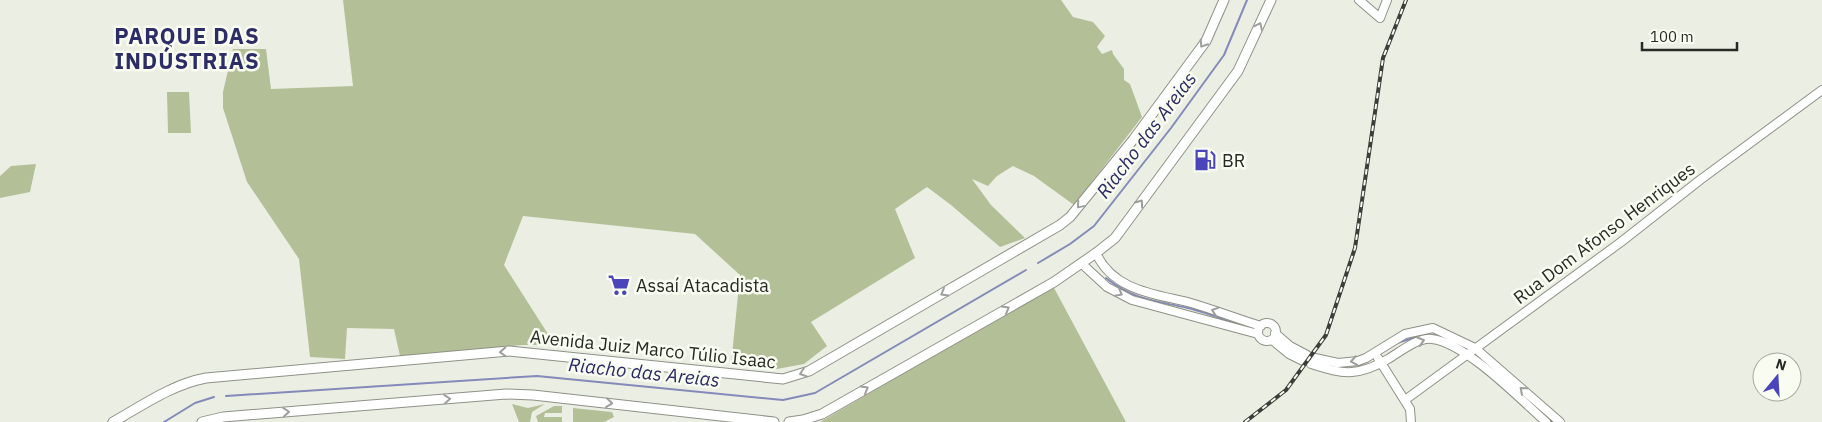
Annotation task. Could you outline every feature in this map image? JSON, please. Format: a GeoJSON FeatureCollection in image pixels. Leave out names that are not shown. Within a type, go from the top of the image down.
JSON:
{"type":"FeatureCollection","features":[{"type":"Feature","properties":{"kind":"main road","name":"Avenida Juiz Marco Túlio Isaac"},"geometry":{"type":"LineString","coordinates":[[113,422],[172,389],[191,381],[206,378],[509,351],[783,379],[809,371],[1060,225],[1070,217],[1133,140],[1206,41],[1224,0]]}},
{"type":"Feature","properties":{"kind":"main road"},"geometry":{"type":"LineString","coordinates":[[789,422],[822,414],[1054,282],[1114,238],[1238,71],[1270,0]]}},
{"type":"Feature","properties":{"kind":"main road"},"geometry":{"type":"LineString","coordinates":[[202,422],[217,418],[498,394],[533,395],[774,422]]}},
{"type":"Feature","properties":{"kind":"street"},"geometry":{"type":"LineString","coordinates":[[1359,0],[1380,18],[1387,0]]}},
{"type":"Feature","properties":{"kind":"street","name":"Rua Dom Afonso Henriques"},"geometry":{"type":"LineString","coordinates":[[1405,400],[1621,242],[1700,180],[1822,90]]}},
{"type":"Feature","properties":{"kind":"street"},"geometry":{"type":"LineString","coordinates":[[1096,253],[1107,271],[1135,289],[1191,303],[1260,330],[1264,340],[1274,336]]}},
{"type":"Feature","properties":{"kind":"street"},"geometry":{"type":"LineString","coordinates":[[1081,263],[1107,286],[1132,300],[1260,330],[1269,324],[1274,328],[1274,336],[1289,354],[1305,358]]}},
{"type":"Feature","properties":{"kind":"street"},"geometry":{"type":"LineString","coordinates":[[1546,422],[1468,354],[1431,338],[1408,345],[1365,369],[1351,372],[1336,371],[1313,361],[1338,363],[1358,361],[1375,353],[1405,334],[1433,328],[1475,348],[1560,422]]}},
{"type":"Feature","properties":{"kind":"street"},"geometry":{"type":"LineString","coordinates":[[1375,353],[1410,409],[1411,422]]}},
{"type":"Feature","properties":{"kind":"green space"},"geometry":{"type":"Polygon","coordinates":[[[343,0],[1061,0],[1073,17],[1093,22],[1105,36],[1097,47],[1102,54],[1112,50],[1124,69],[1124,80],[1130,84],[1142,117],[1074,205],[1034,176],[1013,166],[997,176],[988,186],[972,179],[991,205],[1025,238],[1000,247],[927,187],[895,209],[915,258],[811,322],[827,346],[804,364],[777,369],[731,365],[740,275],[695,234],[523,216],[504,265],[555,345],[523,345],[400,356],[394,329],[347,328],[345,359],[310,357],[299,259],[247,182],[223,108],[223,92],[233,49],[266,49],[271,89],[353,86],[343,0]]]}},
{"type":"Feature","properties":{"kind":"green space"},"geometry":{"type":"Polygon","coordinates":[[[167,92],[189,92],[191,133],[168,133],[167,92]]]}},
{"type":"Feature","properties":{"kind":"green space"},"geometry":{"type":"Polygon","coordinates":[[[36,164],[30,192],[0,198],[0,176],[11,166],[36,164]]]}},
{"type":"Feature","properties":{"kind":"green space"},"geometry":{"type":"Polygon","coordinates":[[[1053,286],[1126,422],[820,422],[1053,286]]]}},
{"type":"Feature","properties":{"kind":"green space"},"geometry":{"type":"Polygon","coordinates":[[[512,404],[528,408],[545,404],[532,412],[530,422],[519,422],[512,404]]]}},
{"type":"Feature","properties":{"kind":"green space"},"geometry":{"type":"Polygon","coordinates":[[[554,406],[562,406],[562,413],[545,413],[544,417],[562,417],[562,422],[538,422],[536,416],[554,406]]]}},
{"type":"Feature","properties":{"kind":"green space"},"geometry":{"type":"Polygon","coordinates":[[[573,408],[612,412],[614,417],[604,422],[573,422],[573,408]]]}},
{"type":"Feature","properties":{"kind":"waterway","name":"Riacho das Areias"},"geometry":{"type":"LineString","coordinates":[[1038,263],[1070,244],[1094,226],[1171,128],[1224,55],[1247,0]]}},
{"type":"Feature","properties":{"kind":"waterway","name":"Riacho das Areias"},"geometry":{"type":"LineString","coordinates":[[226,396],[537,376],[783,400],[815,393],[1026,270]]}},
{"type":"Feature","properties":{"kind":"waterway"},"geometry":{"type":"LineString","coordinates":[[1106,278],[1126,291],[1145,299],[1194,310],[1239,325]]}},
{"type":"Feature","properties":{"kind":"waterway"},"geometry":{"type":"LineString","coordinates":[[1397,343],[1426,334],[1444,337]]}},
{"type":"Feature","properties":{"kind":"waterway"},"geometry":{"type":"LineString","coordinates":[[1450,340],[1461,346]]}},
{"type":"Feature","properties":{"kind":"waterway"},"geometry":{"type":"LineString","coordinates":[[1476,355],[1489,366]]}},
{"type":"Feature","properties":{"kind":"waterway","name":"Riacho das Areias"},"geometry":{"type":"LineString","coordinates":[[164,422],[195,403],[214,397]]}},
{"type":"Feature","properties":{"kind":"waterway"},"geometry":{"type":"LineString","coordinates":[[1528,401],[1551,421]]}},
{"type":"Feature","properties":{"kind":"railway"},"geometry":{"type":"LineString","coordinates":[[1245,422],[1286,390],[1326,335],[1355,248],[1383,58],[1406,0]]}},
{"type":"Feature","properties":{"kind":"place","name":"BR"},"geometry":{"type":"Point","coordinates":[1205,160]}},
{"type":"Feature","properties":{"kind":"place","name":"Assaí Atacadista"},"geometry":{"type":"Point","coordinates":[619,285]}},
{"type":"Feature","properties":{"kind":"district","name":"PARQUE DAS INDÚSTRIAS"},"geometry":{"type":"Point","coordinates":[187,48]}}]}
